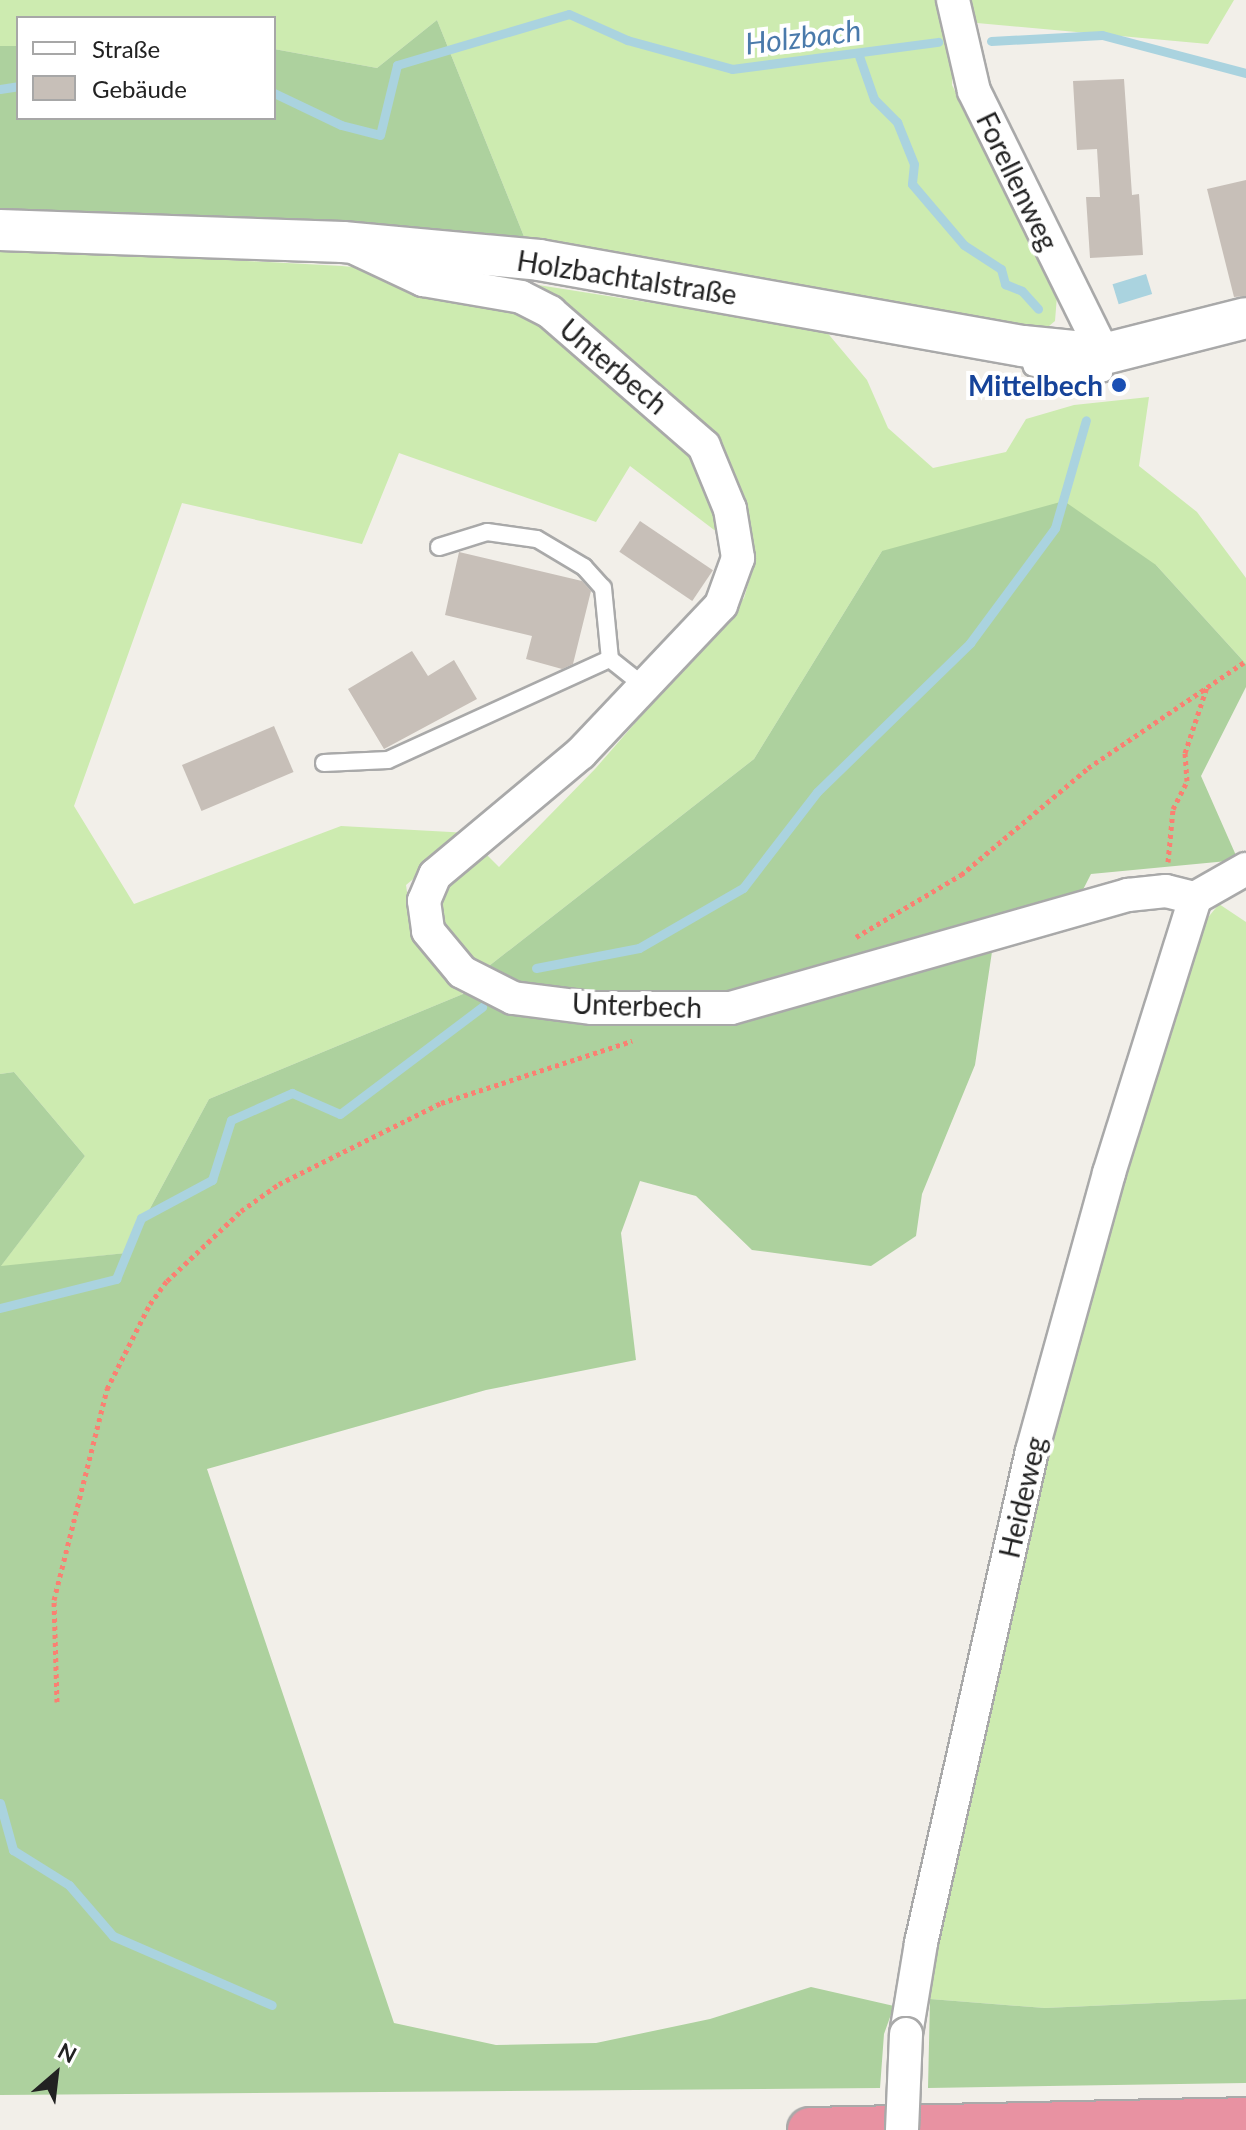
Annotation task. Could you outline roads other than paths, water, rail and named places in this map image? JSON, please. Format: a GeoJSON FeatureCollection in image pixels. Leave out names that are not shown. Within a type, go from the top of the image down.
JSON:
{"type":"FeatureCollection","features":[{"type":"Feature","properties":{"kind":"highway"},"geometry":{"type":"LineString","coordinates":[[810,2130],[1246,2120]]}},
{"type":"Feature","properties":{"kind":"street","name":"Forellenweg"},"geometry":{"type":"LineString","coordinates":[[953,0],[974,91],[1104,354]]}},
{"type":"Feature","properties":{"kind":"street","name":"Holzbachtalstraße"},"geometry":{"type":"LineString","coordinates":[[0,230],[343,242],[539,260],[1023,346],[1104,354],[1246,318]]}},
{"type":"Feature","properties":{"kind":"street","name":"Unterbech"},"geometry":{"type":"LineString","coordinates":[[343,242],[423,280],[521,297],[550,312],[704,446],[730,509],[738,558],[721,605],[644,686],[542,791],[435,875],[424,901],[428,931],[462,972],[513,998],[592,1008],[731,1008],[1040,916],[1191,892]]}},
{"type":"Feature","properties":{"kind":"street"},"geometry":{"type":"LineString","coordinates":[[1191,892],[1246,869]]}},
{"type":"Feature","properties":{"kind":"street","name":"Heideweg"},"geometry":{"type":"LineString","coordinates":[[902,2130],[906,2034],[921,1943],[1032,1451],[1191,892]]}},
{"type":"Feature","properties":{"kind":"lane"},"geometry":{"type":"LineString","coordinates":[[439,547],[487,532],[537,539],[584,567],[603,588],[610,659],[644,686]]}},
{"type":"Feature","properties":{"kind":"lane"},"geometry":{"type":"LineString","coordinates":[[324,763],[388,760],[610,659]]}},
{"type":"Feature","properties":{"kind":"water"},"geometry":{"type":"Polygon","coordinates":[[[1146,274],[1152,294],[1119,304],[1113,284],[1146,274]]]}},
{"type":"Feature","properties":{"kind":"waterway","name":"Holzbach"},"geometry":{"type":"LineString","coordinates":[[276,94],[341,125],[380,135],[397,65],[569,14],[627,40],[732,69],[938,42]]}},
{"type":"Feature","properties":{"kind":"waterway","name":"Holzbach"},"geometry":{"type":"LineString","coordinates":[[991,41],[1102,35],[1246,73]]}},
{"type":"Feature","properties":{"kind":"waterway"},"geometry":{"type":"LineString","coordinates":[[858,53],[874,99],[897,122],[914,164],[912,184],[964,245],[1001,269],[1005,284],[1022,291],[1038,309]]}},
{"type":"Feature","properties":{"kind":"waterway","name":"Holzbach"},"geometry":{"type":"LineString","coordinates":[[0,89],[16,86]]}},
{"type":"Feature","properties":{"kind":"waterway"},"geometry":{"type":"LineString","coordinates":[[536,968],[639,948],[743,888],[817,792],[970,643],[1055,528],[1086,420]]}},
{"type":"Feature","properties":{"kind":"waterway"},"geometry":{"type":"LineString","coordinates":[[0,1308],[116,1279],[141,1218],[212,1180],[231,1120],[292,1093],[340,1114],[482,1007]]}},
{"type":"Feature","properties":{"kind":"waterway"},"geometry":{"type":"LineString","coordinates":[[0,1803],[13,1850],[69,1885],[113,1936],[272,2005]]}},
{"type":"Feature","properties":{"kind":"place","name":"Mittelbech"},"geometry":{"type":"Point","coordinates":[1119,385]}}]}
